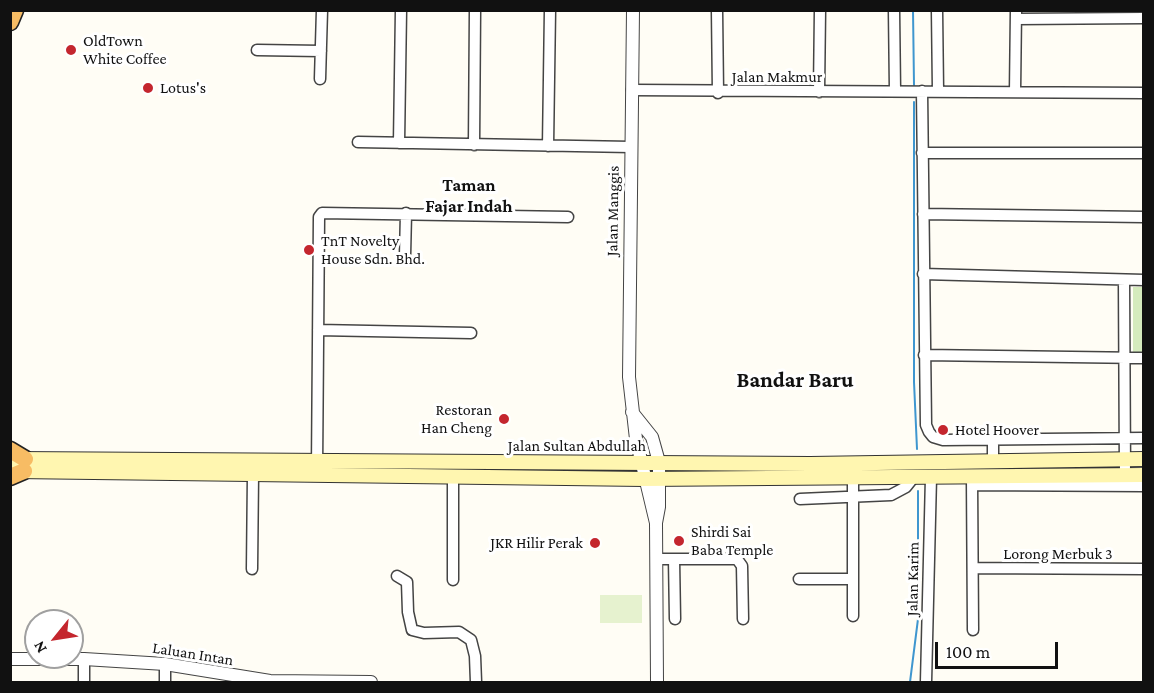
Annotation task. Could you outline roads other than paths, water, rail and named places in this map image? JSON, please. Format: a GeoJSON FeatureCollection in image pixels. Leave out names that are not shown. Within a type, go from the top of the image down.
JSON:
{"type":"FeatureCollection","features":[{"type":"Feature","properties":{"kind":"highway"},"geometry":{"type":"LineString","coordinates":[[10,22],[15,10]]}},
{"type":"Feature","properties":{"kind":"main road","name":"Jalan Sultan Abdullah"},"geometry":{"type":"LineString","coordinates":[[15,465],[317,468],[640,462],[830,464],[1143,459]]}},
{"type":"Feature","properties":{"kind":"main road"},"geometry":{"type":"LineString","coordinates":[[830,464],[847,470],[853,479],[861,470],[877,463]]}},
{"type":"Feature","properties":{"kind":"main road","name":"Jalan Sultan Abdullah"},"geometry":{"type":"LineString","coordinates":[[15,465],[253,474],[317,468],[453,477],[644,479],[931,477],[972,480],[1143,475]]}},
{"type":"Feature","properties":{"kind":"street"},"geometry":{"type":"LineString","coordinates":[[320,80],[322,10]]}},
{"type":"Feature","properties":{"kind":"street"},"geometry":{"type":"LineString","coordinates":[[399,143],[401,10]]}},
{"type":"Feature","properties":{"kind":"street"},"geometry":{"type":"LineString","coordinates":[[474,145],[475,10]]}},
{"type":"Feature","properties":{"kind":"street"},"geometry":{"type":"LineString","coordinates":[[548,146],[550,10]]}},
{"type":"Feature","properties":{"kind":"street","name":"Jalan Manggis"},"geometry":{"type":"LineString","coordinates":[[633,10],[628,333],[632,412],[640,462],[656,523]]}},
{"type":"Feature","properties":{"kind":"street"},"geometry":{"type":"LineString","coordinates":[[717,10],[718,93]]}},
{"type":"Feature","properties":{"kind":"street"},"geometry":{"type":"LineString","coordinates":[[819,92],[820,10]]}},
{"type":"Feature","properties":{"kind":"street"},"geometry":{"type":"LineString","coordinates":[[894,10],[895,91]]}},
{"type":"Feature","properties":{"kind":"street"},"geometry":{"type":"LineString","coordinates":[[938,10],[938,91]]}},
{"type":"Feature","properties":{"kind":"street"},"geometry":{"type":"LineString","coordinates":[[1015,92],[1016,15],[1099,14],[1143,18]]}},
{"type":"Feature","properties":{"kind":"street"},"geometry":{"type":"LineString","coordinates":[[257,50],[321,51]]}},
{"type":"Feature","properties":{"kind":"street","name":"Jalan Makmur"},"geometry":{"type":"LineString","coordinates":[[632,90],[718,93],[895,91],[1143,93]]}},
{"type":"Feature","properties":{"kind":"street"},"geometry":{"type":"LineString","coordinates":[[922,91],[924,355],[926,425],[929,432],[939,440],[1143,438]]}},
{"type":"Feature","properties":{"kind":"street"},"geometry":{"type":"LineString","coordinates":[[358,142],[631,147]]}},
{"type":"Feature","properties":{"kind":"street"},"geometry":{"type":"LineString","coordinates":[[922,153],[1143,153]]}},
{"type":"Feature","properties":{"kind":"street"},"geometry":{"type":"LineString","coordinates":[[317,468],[319,217],[322,213],[568,216]]}},
{"type":"Feature","properties":{"kind":"street"},"geometry":{"type":"LineString","coordinates":[[405,256],[406,213]]}},
{"type":"Feature","properties":{"kind":"street"},"geometry":{"type":"LineString","coordinates":[[923,214],[1143,217]]}},
{"type":"Feature","properties":{"kind":"street"},"geometry":{"type":"LineString","coordinates":[[923,274],[1143,280]]}},
{"type":"Feature","properties":{"kind":"street"},"geometry":{"type":"LineString","coordinates":[[1124,280],[1125,475]]}},
{"type":"Feature","properties":{"kind":"street"},"geometry":{"type":"LineString","coordinates":[[318,330],[471,333]]}},
{"type":"Feature","properties":{"kind":"street"},"geometry":{"type":"LineString","coordinates":[[924,355],[1143,358]]}},
{"type":"Feature","properties":{"kind":"street"},"geometry":{"type":"LineString","coordinates":[[632,412],[652,437],[659,462],[660,479],[656,523],[657,682]]}},
{"type":"Feature","properties":{"kind":"street"},"geometry":{"type":"LineString","coordinates":[[993,439],[993,461]]}},
{"type":"Feature","properties":{"kind":"street"},"geometry":{"type":"LineString","coordinates":[[972,461],[973,630]]}},
{"type":"Feature","properties":{"kind":"street"},"geometry":{"type":"LineString","coordinates":[[252,568],[253,474]]}},
{"type":"Feature","properties":{"kind":"street"},"geometry":{"type":"LineString","coordinates":[[453,477],[453,580]]}},
{"type":"Feature","properties":{"kind":"street"},"geometry":{"type":"LineString","coordinates":[[800,499],[891,495],[900,492],[914,477]]}},
{"type":"Feature","properties":{"kind":"street","name":"Jalan Karim"},"geometry":{"type":"LineString","coordinates":[[926,682],[931,477]]}},
{"type":"Feature","properties":{"kind":"street"},"geometry":{"type":"LineString","coordinates":[[853,479],[853,616]]}},
{"type":"Feature","properties":{"kind":"street"},"geometry":{"type":"LineString","coordinates":[[972,480],[1143,486]]}},
{"type":"Feature","properties":{"kind":"street"},"geometry":{"type":"LineString","coordinates":[[657,559],[737,559],[742,566],[743,619]]}},
{"type":"Feature","properties":{"kind":"street"},"geometry":{"type":"LineString","coordinates":[[675,559],[675,620]]}},
{"type":"Feature","properties":{"kind":"street","name":"Lorong Merbuk 3"},"geometry":{"type":"LineString","coordinates":[[972,568],[1143,569]]}},
{"type":"Feature","properties":{"kind":"street"},"geometry":{"type":"LineString","coordinates":[[397,576],[407,582],[408,612],[412,630],[424,633],[459,632],[471,640],[475,656],[476,682]]}},
{"type":"Feature","properties":{"kind":"street"},"geometry":{"type":"LineString","coordinates":[[799,579],[853,579]]}},
{"type":"Feature","properties":{"kind":"street","name":"Laluan Intan"},"geometry":{"type":"LineString","coordinates":[[84,663],[270,681],[370,682]]}},
{"type":"Feature","properties":{"kind":"street","name":"Laluan Intan"},"geometry":{"type":"LineString","coordinates":[[165,672],[237,682]]}},
{"type":"Feature","properties":{"kind":"waterway"},"geometry":{"type":"LineString","coordinates":[[913,10],[914,85]]}},
{"type":"Feature","properties":{"kind":"waterway"},"geometry":{"type":"LineString","coordinates":[[914,102],[914,382],[917,449]]}},
{"type":"Feature","properties":{"kind":"waterway"},"geometry":{"type":"LineString","coordinates":[[910,682],[918,619],[918,491]]}},
{"type":"Feature","properties":{"kind":"place","name":"OldTown White Coffee"},"geometry":{"type":"Point","coordinates":[71,50]}},
{"type":"Feature","properties":{"kind":"place","name":"Lotus's"},"geometry":{"type":"Point","coordinates":[148,88]}},
{"type":"Feature","properties":{"kind":"place","name":"TnT Novelty House Sdn. Bhd."},"geometry":{"type":"Point","coordinates":[309,250]}},
{"type":"Feature","properties":{"kind":"place","name":"Restoran Han Cheng"},"geometry":{"type":"Point","coordinates":[504,419]}},
{"type":"Feature","properties":{"kind":"place","name":"Hotel Hoover"},"geometry":{"type":"Point","coordinates":[943,430]}},
{"type":"Feature","properties":{"kind":"place","name":"Shirdi Sai Baba Temple"},"geometry":{"type":"Point","coordinates":[679,541]}},
{"type":"Feature","properties":{"kind":"place","name":"JKR Hilir Perak"},"geometry":{"type":"Point","coordinates":[595,543]}},
{"type":"Feature","properties":{"kind":"district","name":"Taman Fajar Indah"},"geometry":{"type":"Point","coordinates":[469,195]}},
{"type":"Feature","properties":{"kind":"district","name":"Bandar Baru"},"geometry":{"type":"Point","coordinates":[795,380]}}]}
